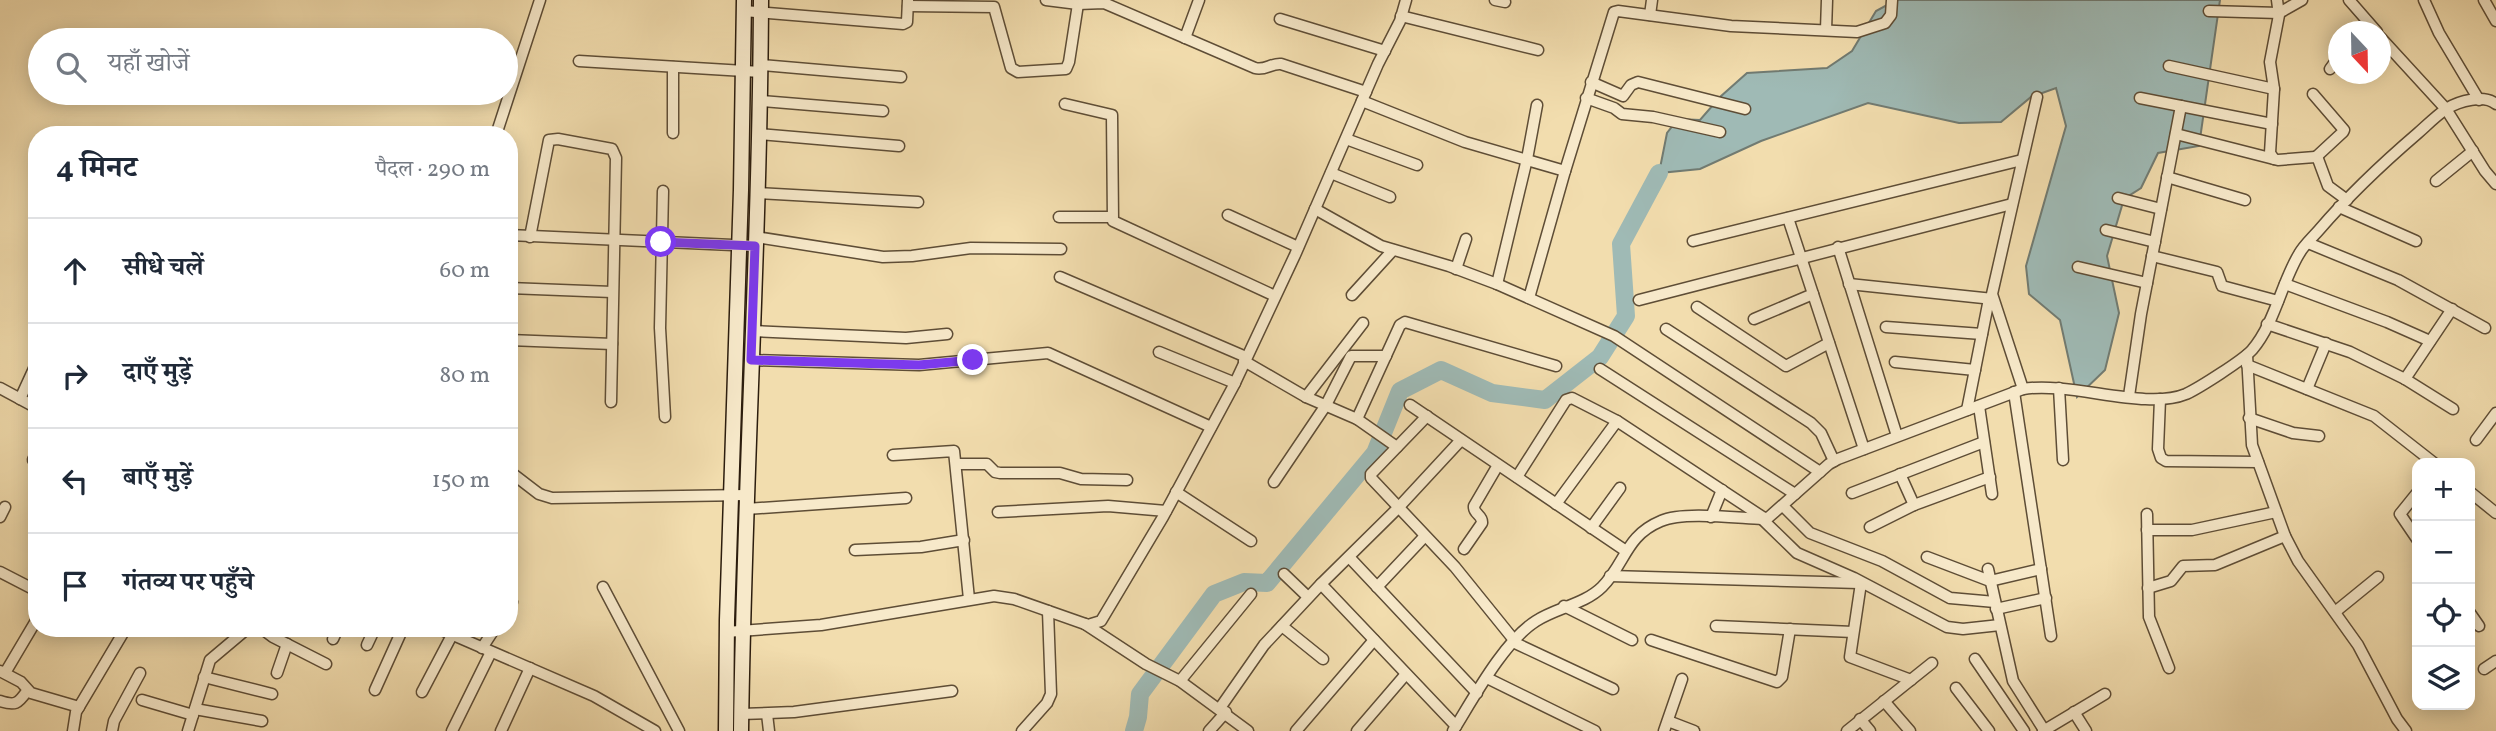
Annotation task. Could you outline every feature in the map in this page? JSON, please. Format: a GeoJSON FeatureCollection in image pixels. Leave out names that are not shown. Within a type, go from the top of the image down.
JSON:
{"type":"FeatureCollection","features":[{"type":"Feature","properties":{"kind":"main road"},"geometry":{"type":"LineString","coordinates":[[740,731],[745,547],[741,500],[740,245],[744,6]]}},
{"type":"Feature","properties":{"kind":"main road"},"geometry":{"type":"LineString","coordinates":[[726,731],[726,632],[730,546],[741,500],[751,360],[761,100],[761,6]]}},
{"type":"Feature","properties":{"kind":"main road"},"geometry":{"type":"LineString","coordinates":[[730,546],[745,547]]}},
{"type":"Feature","properties":{"kind":"street"},"geometry":{"type":"LineString","coordinates":[[518,68],[540,0]]}},
{"type":"Feature","properties":{"kind":"street"},"geometry":{"type":"LineString","coordinates":[[1046,0],[1078,4],[1104,3],[1260,69],[1276,63],[1281,64],[1364,97],[1456,139],[1565,171]]}},
{"type":"Feature","properties":{"kind":"street"},"geometry":{"type":"LineString","coordinates":[[1185,38],[1199,0]]}},
{"type":"Feature","properties":{"kind":"street"},"geometry":{"type":"LineString","coordinates":[[1085,624],[1096,624],[1105,616],[1166,511],[1235,383],[1315,209],[1406,0]]}},
{"type":"Feature","properties":{"kind":"street"},"geometry":{"type":"LineString","coordinates":[[1650,15],[1653,0]]}},
{"type":"Feature","properties":{"kind":"street"},"geometry":{"type":"LineString","coordinates":[[1826,30],[1828,0]]}},
{"type":"Feature","properties":{"kind":"street"},"geometry":{"type":"LineString","coordinates":[[1530,298],[1611,15],[1618,11],[1731,26],[1862,31],[1880,25],[1891,15],[1892,0]]}},
{"type":"Feature","properties":{"kind":"street"},"geometry":{"type":"LineString","coordinates":[[2274,159],[2270,153],[2274,89],[2270,62],[2279,13],[2277,0]]}},
{"type":"Feature","properties":{"kind":"street"},"geometry":{"type":"LineString","coordinates":[[2209,11],[2279,13],[2302,0]]}},
{"type":"Feature","properties":{"kind":"street"},"geometry":{"type":"LineString","coordinates":[[2349,0],[2367,21]]}},
{"type":"Feature","properties":{"kind":"street"},"geometry":{"type":"LineString","coordinates":[[2424,0],[2439,33],[2479,100]]}},
{"type":"Feature","properties":{"kind":"street"},"geometry":{"type":"LineString","coordinates":[[2484,0],[2496,21]]}},
{"type":"Feature","properties":{"kind":"street"},"geometry":{"type":"LineString","coordinates":[[744,6],[903,24],[907,22],[908,3],[994,8],[1011,68],[1018,72],[1066,69],[1078,4]]}},
{"type":"Feature","properties":{"kind":"street"},"geometry":{"type":"LineString","coordinates":[[1401,16],[1538,50]]}},
{"type":"Feature","properties":{"kind":"street"},"geometry":{"type":"LineString","coordinates":[[1280,19],[1385,51]]}},
{"type":"Feature","properties":{"kind":"street"},"geometry":{"type":"LineString","coordinates":[[2391,48],[2446,109],[2496,184]]}},
{"type":"Feature","properties":{"kind":"street"},"geometry":{"type":"LineString","coordinates":[[579,61],[901,77]]}},
{"type":"Feature","properties":{"kind":"street"},"geometry":{"type":"LineString","coordinates":[[2169,66],[2274,89]]}},
{"type":"Feature","properties":{"kind":"street"},"geometry":{"type":"LineString","coordinates":[[673,67],[673,133]]}},
{"type":"Feature","properties":{"kind":"street"},"geometry":{"type":"LineString","coordinates":[[1591,82],[1623,96],[1631,85],[1638,82],[1745,109]]}},
{"type":"Feature","properties":{"kind":"street"},"geometry":{"type":"LineString","coordinates":[[2176,134],[2274,159],[2316,157],[2344,130],[2313,94]]}},
{"type":"Feature","properties":{"kind":"street"},"geometry":{"type":"LineString","coordinates":[[1967,410],[1993,283],[2037,97]]}},
{"type":"Feature","properties":{"kind":"street"},"geometry":{"type":"LineString","coordinates":[[1586,98],[1614,108],[1622,114],[1653,117],[1720,132]]}},
{"type":"Feature","properties":{"kind":"street"},"geometry":{"type":"LineString","coordinates":[[2140,98],[2272,124]]}},
{"type":"Feature","properties":{"kind":"street"},"geometry":{"type":"LineString","coordinates":[[761,100],[883,111]]}},
{"type":"Feature","properties":{"kind":"street"},"geometry":{"type":"LineString","coordinates":[[1321,584],[1454,729],[1514,641],[1533,622],[1593,594],[1610,576],[1635,537],[1663,520],[1678,517],[1763,519],[1774,514],[1835,461],[2018,391],[2059,388],[2171,399],[2188,393],[2247,360],[2261,338],[2300,253],[2343,204],[2393,154],[2446,109],[2461,102],[2479,100],[2491,100],[2496,104]]}},
{"type":"Feature","properties":{"kind":"street"},"geometry":{"type":"LineString","coordinates":[[1065,104],[1112,115],[1112,217],[1117,224],[1275,296]]}},
{"type":"Feature","properties":{"kind":"street"},"geometry":{"type":"LineString","coordinates":[[499,126],[506,105]]}},
{"type":"Feature","properties":{"kind":"street"},"geometry":{"type":"LineString","coordinates":[[1497,284],[1537,105]]}},
{"type":"Feature","properties":{"kind":"street"},"geometry":{"type":"LineString","coordinates":[[2129,396],[2147,283],[2181,106]]}},
{"type":"Feature","properties":{"kind":"street"},"geometry":{"type":"LineString","coordinates":[[760,134],[899,146]]}},
{"type":"Feature","properties":{"kind":"street"},"geometry":{"type":"LineString","coordinates":[[1346,139],[1417,164]]}},
{"type":"Feature","properties":{"kind":"street"},"geometry":{"type":"LineString","coordinates":[[530,237],[549,140],[607,147],[615,153],[611,402]]}},
{"type":"Feature","properties":{"kind":"street"},"geometry":{"type":"LineString","coordinates":[[2436,181],[2473,151]]}},
{"type":"Feature","properties":{"kind":"street"},"geometry":{"type":"LineString","coordinates":[[2316,157],[2328,186],[2343,204],[2416,241]]}},
{"type":"Feature","properties":{"kind":"street"},"geometry":{"type":"LineString","coordinates":[[1693,241],[2022,159]]}},
{"type":"Feature","properties":{"kind":"street"},"geometry":{"type":"LineString","coordinates":[[1331,173],[1390,197]]}},
{"type":"Feature","properties":{"kind":"street"},"geometry":{"type":"LineString","coordinates":[[2168,177],[2245,200]]}},
{"type":"Feature","properties":{"kind":"street"},"geometry":{"type":"LineString","coordinates":[[663,191],[660,328],[665,417]]}},
{"type":"Feature","properties":{"kind":"street"},"geometry":{"type":"LineString","coordinates":[[757,193],[918,202]]}},
{"type":"Feature","properties":{"kind":"street"},"geometry":{"type":"LineString","coordinates":[[2118,198],[2161,209]]}},
{"type":"Feature","properties":{"kind":"street"},"geometry":{"type":"LineString","coordinates":[[1639,300],[2012,204]]}},
{"type":"Feature","properties":{"kind":"street"},"geometry":{"type":"LineString","coordinates":[[1315,209],[1381,246],[1497,284],[1614,336],[1820,472]]}},
{"type":"Feature","properties":{"kind":"street"},"geometry":{"type":"LineString","coordinates":[[1228,215],[1298,247]]}},
{"type":"Feature","properties":{"kind":"street"},"geometry":{"type":"LineString","coordinates":[[1059,217],[1112,217]]}},
{"type":"Feature","properties":{"kind":"street"},"geometry":{"type":"LineString","coordinates":[[1788,218],[1864,449]]}},
{"type":"Feature","properties":{"kind":"street"},"geometry":{"type":"LineString","coordinates":[[2106,230],[2155,242]]}},
{"type":"Feature","properties":{"kind":"street"},"geometry":{"type":"LineString","coordinates":[[518,236],[740,245],[756,241],[883,257],[912,257],[971,248],[1060,249]]}},
{"type":"Feature","properties":{"kind":"street"},"geometry":{"type":"LineString","coordinates":[[1456,269],[1466,239]]}},
{"type":"Feature","properties":{"kind":"street"},"geometry":{"type":"LineString","coordinates":[[2308,243],[2398,280],[2485,328]]}},
{"type":"Feature","properties":{"kind":"street"},"geometry":{"type":"LineString","coordinates":[[1838,247],[1897,436]]}},
{"type":"Feature","properties":{"kind":"street"},"geometry":{"type":"LineString","coordinates":[[1352,295],[1393,250]]}},
{"type":"Feature","properties":{"kind":"street"},"geometry":{"type":"LineString","coordinates":[[2152,256],[2213,271],[2218,274],[2222,286],[2278,301]]}},
{"type":"Feature","properties":{"kind":"street"},"geometry":{"type":"LineString","coordinates":[[2078,267],[2147,283]]}},
{"type":"Feature","properties":{"kind":"street"},"geometry":{"type":"LineString","coordinates":[[1060,277],[1245,359],[1307,397],[1357,419],[1397,447]]}},
{"type":"Feature","properties":{"kind":"street"},"geometry":{"type":"LineString","coordinates":[[2285,284],[2430,341]]}},
{"type":"Feature","properties":{"kind":"street"},"geometry":{"type":"LineString","coordinates":[[1849,285],[1991,299]]}},
{"type":"Feature","properties":{"kind":"street"},"geometry":{"type":"LineString","coordinates":[[518,288],[612,292]]}},
{"type":"Feature","properties":{"kind":"street"},"geometry":{"type":"LineString","coordinates":[[1754,319],[1813,293]]}},
{"type":"Feature","properties":{"kind":"street"},"geometry":{"type":"LineString","coordinates":[[1991,299],[2018,391],[2051,636]]}},
{"type":"Feature","properties":{"kind":"street"},"geometry":{"type":"LineString","coordinates":[[1697,307],[1786,366],[1829,343]]}},
{"type":"Feature","properties":{"kind":"street"},"geometry":{"type":"LineString","coordinates":[[2405,379],[2452,309]]}},
{"type":"Feature","properties":{"kind":"street"},"geometry":{"type":"LineString","coordinates":[[1357,419],[1400,325],[1405,322],[1556,366]]}},
{"type":"Feature","properties":{"kind":"street"},"geometry":{"type":"LineString","coordinates":[[1307,397],[1363,323]]}},
{"type":"Feature","properties":{"kind":"street"},"geometry":{"type":"LineString","coordinates":[[2267,324],[2350,352],[2405,379],[2453,409]]}},
{"type":"Feature","properties":{"kind":"street"},"geometry":{"type":"LineString","coordinates":[[1886,327],[1982,334]]}},
{"type":"Feature","properties":{"kind":"street"},"geometry":{"type":"LineString","coordinates":[[1666,330],[1811,423],[1821,433],[1835,461]]}},
{"type":"Feature","properties":{"kind":"street"},"geometry":{"type":"LineString","coordinates":[[752,331],[906,338],[947,334]]}},
{"type":"Feature","properties":{"kind":"street"},"geometry":{"type":"LineString","coordinates":[[518,341],[612,344]]}},
{"type":"Feature","properties":{"kind":"street"},"geometry":{"type":"LineString","coordinates":[[2307,389],[2326,343]]}},
{"type":"Feature","properties":{"kind":"street"},"geometry":{"type":"LineString","coordinates":[[1159,352],[1235,383]]}},
{"type":"Feature","properties":{"kind":"street"},"geometry":{"type":"LineString","coordinates":[[751,360],[919,365],[1048,353],[1211,427]]}},
{"type":"Feature","properties":{"kind":"street"},"geometry":{"type":"LineString","coordinates":[[1274,482],[1326,405],[1351,356],[1386,356]]}},
{"type":"Feature","properties":{"kind":"street"},"geometry":{"type":"LineString","coordinates":[[2247,360],[2307,389],[2374,416],[2428,458]]}},
{"type":"Feature","properties":{"kind":"street"},"geometry":{"type":"LineString","coordinates":[[2247,360],[2252,445],[2285,536],[2298,561],[2358,645],[2405,731]]}},
{"type":"Feature","properties":{"kind":"street"},"geometry":{"type":"LineString","coordinates":[[1895,362],[1975,370]]}},
{"type":"Feature","properties":{"kind":"street"},"geometry":{"type":"LineString","coordinates":[[1600,369],[1796,494]]}},
{"type":"Feature","properties":{"kind":"street"},"geometry":{"type":"LineString","coordinates":[[20,399],[28,382]]}},
{"type":"Feature","properties":{"kind":"street"},"geometry":{"type":"LineString","coordinates":[[0,388],[28,403]]}},
{"type":"Feature","properties":{"kind":"street"},"geometry":{"type":"LineString","coordinates":[[2059,388],[2063,460]]}},
{"type":"Feature","properties":{"kind":"street"},"geometry":{"type":"LineString","coordinates":[[1517,477],[1569,398],[1616,421],[1722,490],[1763,519],[1797,553],[1863,583],[1947,627],[1963,629],[2000,625]]}},
{"type":"Feature","properties":{"kind":"street"},"geometry":{"type":"LineString","coordinates":[[2160,399],[2158,449],[2161,458],[2166,461],[2258,462]]}},
{"type":"Feature","properties":{"kind":"street"},"geometry":{"type":"LineString","coordinates":[[1410,405],[1626,551]]}},
{"type":"Feature","properties":{"kind":"street"},"geometry":{"type":"LineString","coordinates":[[1979,406],[1992,494]]}},
{"type":"Feature","properties":{"kind":"street"},"geometry":{"type":"LineString","coordinates":[[2476,440],[2496,413]]}},
{"type":"Feature","properties":{"kind":"street"},"geometry":{"type":"LineString","coordinates":[[1427,416],[1370,476],[1455,567],[1514,641],[1613,689]]}},
{"type":"Feature","properties":{"kind":"street"},"geometry":{"type":"LineString","coordinates":[[2249,418],[2293,433],[2319,436]]}},
{"type":"Feature","properties":{"kind":"street"},"geometry":{"type":"LineString","coordinates":[[1556,504],[1616,421]]}},
{"type":"Feature","properties":{"kind":"street"},"geometry":{"type":"LineString","coordinates":[[1209,731],[1259,650],[1461,440]]}},
{"type":"Feature","properties":{"kind":"street"},"geometry":{"type":"LineString","coordinates":[[1852,493],[1984,442]]}},
{"type":"Feature","properties":{"kind":"street"},"geometry":{"type":"LineString","coordinates":[[893,455],[954,451],[970,599]]}},
{"type":"Feature","properties":{"kind":"street"},"geometry":{"type":"LineString","coordinates":[[957,464],[987,464],[1000,473],[1059,473],[1081,479],[1127,480]]}},
{"type":"Feature","properties":{"kind":"street"},"geometry":{"type":"LineString","coordinates":[[1464,549],[1482,523],[1474,506],[1499,465]]}},
{"type":"Feature","properties":{"kind":"street"},"geometry":{"type":"LineString","coordinates":[[1900,474],[1914,505]]}},
{"type":"Feature","properties":{"kind":"street"},"geometry":{"type":"LineString","coordinates":[[1870,527],[1914,505],[1990,477]]}},
{"type":"Feature","properties":{"kind":"street"},"geometry":{"type":"LineString","coordinates":[[518,478],[544,497],[741,500],[906,498]]}},
{"type":"Feature","properties":{"kind":"street"},"geometry":{"type":"LineString","coordinates":[[1591,528],[1620,488]]}},
{"type":"Feature","properties":{"kind":"street"},"geometry":{"type":"LineString","coordinates":[[1711,517],[1722,490]]}},
{"type":"Feature","properties":{"kind":"street"},"geometry":{"type":"LineString","coordinates":[[1176,492],[1251,541]]}},
{"type":"Feature","properties":{"kind":"street"},"geometry":{"type":"LineString","coordinates":[[2475,495],[2493,506]]}},
{"type":"Feature","properties":{"kind":"street"},"geometry":{"type":"LineString","coordinates":[[2412,498],[2400,514],[2412,532]]}},
{"type":"Feature","properties":{"kind":"street"},"geometry":{"type":"LineString","coordinates":[[998,512],[1108,506],[1166,511]]}},
{"type":"Feature","properties":{"kind":"street"},"geometry":{"type":"LineString","coordinates":[[1783,506],[1810,533],[1878,559],[1950,598],[1996,605],[2046,598]]}},
{"type":"Feature","properties":{"kind":"street"},"geometry":{"type":"LineString","coordinates":[[2147,530],[2192,530],[2276,512]]}},
{"type":"Feature","properties":{"kind":"street"},"geometry":{"type":"LineString","coordinates":[[2147,514],[2149,617],[2169,668]]}},
{"type":"Feature","properties":{"kind":"street"},"geometry":{"type":"LineString","coordinates":[[1377,587],[1425,536]]}},
{"type":"Feature","properties":{"kind":"street"},"geometry":{"type":"LineString","coordinates":[[2148,588],[2171,581],[2183,565],[2216,565],[2285,536]]}},
{"type":"Feature","properties":{"kind":"street"},"geometry":{"type":"LineString","coordinates":[[855,550],[921,547],[964,540]]}},
{"type":"Feature","properties":{"kind":"street"},"geometry":{"type":"LineString","coordinates":[[1927,556],[1989,575],[2041,569]]}},
{"type":"Feature","properties":{"kind":"street"},"geometry":{"type":"LineString","coordinates":[[1349,557],[1477,693]]}},
{"type":"Feature","properties":{"kind":"street"},"geometry":{"type":"LineString","coordinates":[[0,572],[28,586]]}},
{"type":"Feature","properties":{"kind":"street"},"geometry":{"type":"LineString","coordinates":[[1284,574],[1308,597]]}},
{"type":"Feature","properties":{"kind":"street"},"geometry":{"type":"LineString","coordinates":[[1989,575],[2013,681],[2043,731],[2105,694]]}},
{"type":"Feature","properties":{"kind":"street"},"geometry":{"type":"LineString","coordinates":[[1610,576],[1863,583]]}},
{"type":"Feature","properties":{"kind":"street"},"geometry":{"type":"LineString","coordinates":[[2335,611],[2378,578]]}},
{"type":"Feature","properties":{"kind":"street"},"geometry":{"type":"LineString","coordinates":[[1863,583],[1849,654],[1852,659],[1911,680]]}},
{"type":"Feature","properties":{"kind":"street"},"geometry":{"type":"LineString","coordinates":[[603,587],[679,731]]}},
{"type":"Feature","properties":{"kind":"street"},"geometry":{"type":"LineString","coordinates":[[1180,681],[1251,594]]}},
{"type":"Feature","properties":{"kind":"street"},"geometry":{"type":"LineString","coordinates":[[726,632],[821,625],[993,596],[1014,599],[1085,624],[1160,673],[1180,681],[1223,710],[1248,731]]}},
{"type":"Feature","properties":{"kind":"street"},"geometry":{"type":"LineString","coordinates":[[1564,606],[1632,640]]}},
{"type":"Feature","properties":{"kind":"street"},"geometry":{"type":"LineString","coordinates":[[1022,731],[1047,703],[1051,694],[1048,611]]}},
{"type":"Feature","properties":{"kind":"street"},"geometry":{"type":"LineString","coordinates":[[2475,620],[2479,626]]}},
{"type":"Feature","properties":{"kind":"street"},"geometry":{"type":"LineString","coordinates":[[1282,626],[1323,659]]}},
{"type":"Feature","properties":{"kind":"street"},"geometry":{"type":"LineString","coordinates":[[1716,626],[1853,632]]}},
{"type":"Feature","properties":{"kind":"street"},"geometry":{"type":"LineString","coordinates":[[1651,640],[1777,682],[1782,677],[1790,629]]}},
{"type":"Feature","properties":{"kind":"street"},"geometry":{"type":"LineString","coordinates":[[28,633],[3,672],[21,682],[27,691],[79,707]]}},
{"type":"Feature","properties":{"kind":"street"},"geometry":{"type":"LineString","coordinates":[[73,731],[79,707],[121,637]]}},
{"type":"Feature","properties":{"kind":"street"},"geometry":{"type":"LineString","coordinates":[[188,731],[210,660],[237,637]]}},
{"type":"Feature","properties":{"kind":"street"},"geometry":{"type":"LineString","coordinates":[[276,637],[326,664]]}},
{"type":"Feature","properties":{"kind":"street"},"geometry":{"type":"LineString","coordinates":[[367,645],[371,637]]}},
{"type":"Feature","properties":{"kind":"street"},"geometry":{"type":"LineString","coordinates":[[375,690],[399,637]]}},
{"type":"Feature","properties":{"kind":"street"},"geometry":{"type":"LineString","coordinates":[[422,692],[451,637]]}},
{"type":"Feature","properties":{"kind":"street"},"geometry":{"type":"LineString","coordinates":[[457,637],[594,696],[655,731]]}},
{"type":"Feature","properties":{"kind":"street"},"geometry":{"type":"LineString","coordinates":[[452,731],[491,637]]}},
{"type":"Feature","properties":{"kind":"street"},"geometry":{"type":"LineString","coordinates":[[1296,731],[1374,640]]}},
{"type":"Feature","properties":{"kind":"street"},"geometry":{"type":"LineString","coordinates":[[277,673],[287,644]]}},
{"type":"Feature","properties":{"kind":"street"},"geometry":{"type":"LineString","coordinates":[[1975,659],[2024,731]]}},
{"type":"Feature","properties":{"kind":"street"},"geometry":{"type":"LineString","coordinates":[[2484,669],[2496,661]]}},
{"type":"Feature","properties":{"kind":"street"},"geometry":{"type":"LineString","coordinates":[[1847,731],[1932,663]]}},
{"type":"Feature","properties":{"kind":"street"},"geometry":{"type":"LineString","coordinates":[[501,731],[530,668]]}},
{"type":"Feature","properties":{"kind":"street"},"geometry":{"type":"LineString","coordinates":[[112,731],[114,721],[140,673]]}},
{"type":"Feature","properties":{"kind":"street"},"geometry":{"type":"LineString","coordinates":[[1357,731],[1406,674]]}},
{"type":"Feature","properties":{"kind":"street"},"geometry":{"type":"LineString","coordinates":[[204,677],[272,694]]}},
{"type":"Feature","properties":{"kind":"street"},"geometry":{"type":"LineString","coordinates":[[1487,678],[1595,731]]}},
{"type":"Feature","properties":{"kind":"street"},"geometry":{"type":"LineString","coordinates":[[1682,679],[1666,726],[1694,731]]}},
{"type":"Feature","properties":{"kind":"street"},"geometry":{"type":"LineString","coordinates":[[1956,688],[1989,731]]}},
{"type":"Feature","properties":{"kind":"street"},"geometry":{"type":"LineString","coordinates":[[0,701],[15,705],[27,691]]}},
{"type":"Feature","properties":{"kind":"street"},"geometry":{"type":"LineString","coordinates":[[741,714],[794,712],[952,691]]}},
{"type":"Feature","properties":{"kind":"street"},"geometry":{"type":"LineString","coordinates":[[142,700],[194,712],[262,721]]}},
{"type":"Feature","properties":{"kind":"street"},"geometry":{"type":"LineString","coordinates":[[1884,701],[1910,731]]}},
{"type":"Feature","properties":{"kind":"street"},"geometry":{"type":"LineString","coordinates":[[2074,712],[2086,731]]}},
{"type":"Feature","properties":{"kind":"street"},"geometry":{"type":"LineString","coordinates":[[767,713],[769,731]]}},
{"type":"Feature","properties":{"kind":"street"},"geometry":{"type":"LineString","coordinates":[[1860,719],[1870,731]]}},
{"type":"Feature","properties":{"kind":"water"},"geometry":{"type":"Polygon","coordinates":[[[1896,0],[2220,0],[2199,146],[2158,153],[2141,188],[2124,199],[2107,256],[2119,313],[2105,370],[2077,397],[2060,320],[2029,294],[2026,266],[2066,126],[2056,88],[2031,97],[2001,122],[1959,123],[1868,103],[1761,141],[1700,169],[1659,173],[1667,133],[1678,119],[1700,120],[1720,97],[1747,73],[1827,68],[1852,51],[1876,11],[1896,0]]]}},
{"type":"Feature","properties":{"kind":"waterway"},"geometry":{"type":"LineString","coordinates":[[1134,731],[1140,694],[1214,594],[1244,582],[1267,583],[1375,453],[1400,391],[1441,370],[1492,393],[1545,400],[1600,357],[1626,316],[1621,244],[1659,173]]}},
{"type":"Feature","properties":{"kind":"route"},"geometry":{"type":"LineString","coordinates":[[661,242],[755,246],[751,360],[919,365],[973,360]]}}]}
